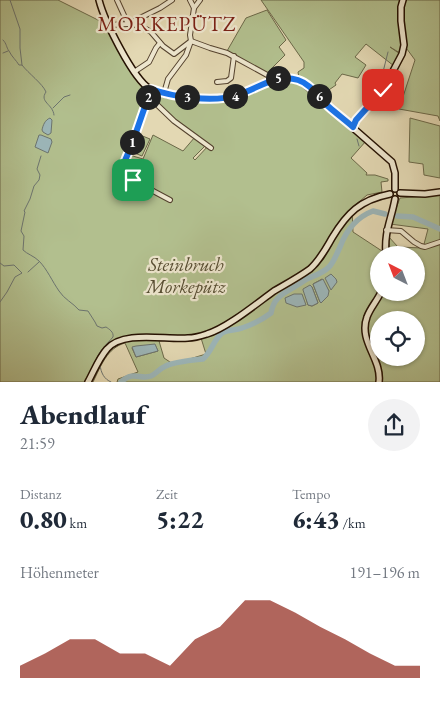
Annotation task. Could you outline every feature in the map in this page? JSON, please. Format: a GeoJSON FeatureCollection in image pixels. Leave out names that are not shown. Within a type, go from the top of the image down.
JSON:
{"type":"FeatureCollection","features":[{"type":"Feature","properties":{"kind":"street"},"geometry":{"type":"LineString","coordinates":[[99,0],[108,25],[134,72],[151,89],[190,97],[221,98],[236,96],[273,80],[288,78],[298,80],[306,84],[328,106],[392,162],[395,173],[395,188]]}},
{"type":"Feature","properties":{"kind":"street"},"geometry":{"type":"LineString","coordinates":[[117,0],[130,23],[151,32],[163,46],[174,54],[191,41]]}},
{"type":"Feature","properties":{"kind":"street"},"geometry":{"type":"LineString","coordinates":[[108,25],[130,23],[172,0]]}},
{"type":"Feature","properties":{"kind":"street"},"geometry":{"type":"LineString","coordinates":[[190,0],[194,8]]}},
{"type":"Feature","properties":{"kind":"street"},"geometry":{"type":"LineString","coordinates":[[164,93],[168,79],[186,55],[191,41],[190,35],[194,8],[200,0]]}},
{"type":"Feature","properties":{"kind":"street"},"geometry":{"type":"LineString","coordinates":[[353,127],[356,120],[383,90],[402,54],[404,45],[401,21],[402,0]]}},
{"type":"Feature","properties":{"kind":"street"},"geometry":{"type":"LineString","coordinates":[[191,41],[227,52],[273,80]]}},
{"type":"Feature","properties":{"kind":"street"},"geometry":{"type":"LineString","coordinates":[[134,72],[149,62],[160,43]]}},
{"type":"Feature","properties":{"kind":"street"},"geometry":{"type":"LineString","coordinates":[[217,82],[227,81],[231,78],[234,56]]}},
{"type":"Feature","properties":{"kind":"street"},"geometry":{"type":"LineString","coordinates":[[151,89],[121,170],[125,176],[170,200]]}},
{"type":"Feature","properties":{"kind":"street"},"geometry":{"type":"LineString","coordinates":[[148,97],[174,121],[211,148]]}},
{"type":"Feature","properties":{"kind":"street"},"geometry":{"type":"LineString","coordinates":[[395,188],[400,193],[425,194],[440,192]]}},
{"type":"Feature","properties":{"kind":"street"},"geometry":{"type":"LineString","coordinates":[[88,382],[106,350],[114,342],[131,338],[196,337],[208,334],[230,322],[317,262],[323,256],[342,222],[354,210],[368,200],[390,194],[391,190],[395,188]]}},
{"type":"Feature","properties":{"kind":"street"},"geometry":{"type":"LineString","coordinates":[[386,246],[386,230],[395,198],[399,197],[400,193]]}},
{"type":"Feature","properties":{"kind":"street"},"geometry":{"type":"LineString","coordinates":[[390,194],[395,198]]}},
{"type":"Feature","properties":{"kind":"street"},"geometry":{"type":"LineString","coordinates":[[386,230],[401,231],[414,242],[425,247],[440,242]]}},
{"type":"Feature","properties":{"kind":"street"},"geometry":{"type":"LineString","coordinates":[[376,301],[366,318],[364,327],[366,339],[379,372],[379,382]]}},
{"type":"Feature","properties":{"kind":"green space","name":"Steinbruch Morkepütz"},"geometry":{"type":"Polygon","coordinates":[[[0,0],[58,0],[106,24],[147,90],[126,154],[143,159],[153,135],[183,151],[195,137],[206,145],[193,158],[195,160],[209,145],[150,98],[151,91],[224,100],[274,81],[289,80],[305,86],[366,141],[351,158],[367,173],[366,175],[375,175],[388,179],[388,181],[381,182],[382,192],[367,195],[352,208],[353,232],[374,246],[370,246],[370,301],[375,301],[363,328],[370,348],[370,366],[375,366],[378,382],[117,382],[118,379],[138,372],[125,343],[109,353],[93,382],[0,382],[0,0]],[[322,279],[313,284],[320,302],[329,291],[322,279]],[[312,287],[306,297],[308,305],[312,306],[318,303],[312,287]],[[201,338],[159,341],[164,358],[173,364],[206,354],[201,338]],[[155,345],[132,348],[136,357],[158,351],[155,345]]]}},
{"type":"Feature","properties":{"kind":"green space"},"geometry":{"type":"Polygon","coordinates":[[[261,0],[440,0],[440,121],[438,116],[399,109],[415,60],[402,44],[400,53],[390,47],[400,54],[394,66],[366,44],[355,57],[366,65],[358,78],[342,74],[335,83],[336,85],[323,94],[314,85],[311,86],[299,78],[298,72],[304,68],[304,62],[261,0]]]}},
{"type":"Feature","properties":{"kind":"green space"},"geometry":{"type":"Polygon","coordinates":[[[267,10],[286,40],[279,47],[285,55],[267,73],[227,51],[246,18],[267,10]]]}},
{"type":"Feature","properties":{"kind":"green space"},"geometry":{"type":"Polygon","coordinates":[[[410,118],[440,126],[440,178],[424,175],[423,164],[409,162],[410,118]]]}},
{"type":"Feature","properties":{"kind":"green space"},"geometry":{"type":"Polygon","coordinates":[[[140,135],[150,139],[142,156],[132,152],[140,135]]]}},
{"type":"Feature","properties":{"kind":"green space"},"geometry":{"type":"Polygon","coordinates":[[[440,195],[440,382],[382,382],[380,366],[425,366],[425,311],[372,311],[379,301],[425,301],[424,246],[428,229],[390,224],[400,198],[440,195]]]}},
{"type":"Feature","properties":{"kind":"green space"},"geometry":{"type":"Polygon","coordinates":[[[388,236],[397,246],[389,246],[388,236]]]}},
{"type":"Feature","properties":{"kind":"green space"},"geometry":{"type":"Polygon","coordinates":[[[370,316],[370,344],[368,339],[367,325],[370,316]]]}},
{"type":"Feature","properties":{"kind":"water"},"geometry":{"type":"Polygon","coordinates":[[[50,118],[52,120],[51,133],[48,135],[42,130],[44,123],[50,118]]]}},
{"type":"Feature","properties":{"kind":"water"},"geometry":{"type":"Polygon","coordinates":[[[39,135],[51,139],[52,142],[48,153],[35,147],[39,135]]]}},
{"type":"Feature","properties":{"kind":"water"},"geometry":{"type":"Polygon","coordinates":[[[331,274],[337,282],[331,290],[325,278],[331,274]]]}},
{"type":"Feature","properties":{"kind":"water"},"geometry":{"type":"Polygon","coordinates":[[[323,279],[329,291],[328,296],[321,303],[313,284],[323,279]]]}},
{"type":"Feature","properties":{"kind":"water"},"geometry":{"type":"Polygon","coordinates":[[[310,285],[318,303],[312,306],[308,305],[303,290],[310,285]]]}},
{"type":"Feature","properties":{"kind":"water"},"geometry":{"type":"Polygon","coordinates":[[[294,294],[302,294],[306,305],[297,307],[286,303],[285,298],[294,294]]]}},
{"type":"Feature","properties":{"kind":"water"},"geometry":{"type":"Polygon","coordinates":[[[155,344],[158,351],[136,357],[132,347],[136,346],[155,344]]]}},
{"type":"Feature","properties":{"kind":"waterway"},"geometry":{"type":"LineString","coordinates":[[10,0],[20,29],[22,65]]}},
{"type":"Feature","properties":{"kind":"waterway"},"geometry":{"type":"LineString","coordinates":[[3,40],[19,65],[22,65],[44,89],[46,92],[44,95],[45,101],[54,115]]}},
{"type":"Feature","properties":{"kind":"waterway"},"geometry":{"type":"LineString","coordinates":[[3,53],[8,51]]}},
{"type":"Feature","properties":{"kind":"waterway"},"geometry":{"type":"LineString","coordinates":[[382,76],[388,52]]}},
{"type":"Feature","properties":{"kind":"waterway"},"geometry":{"type":"LineString","coordinates":[[381,82],[381,89]]}},
{"type":"Feature","properties":{"kind":"waterway"},"geometry":{"type":"LineString","coordinates":[[53,108],[64,97],[70,95]]}},
{"type":"Feature","properties":{"kind":"waterway"},"geometry":{"type":"LineString","coordinates":[[357,139],[359,146]]}},
{"type":"Feature","properties":{"kind":"waterway"},"geometry":{"type":"LineString","coordinates":[[41,156],[37,169],[40,175],[39,180],[34,186],[24,211],[21,231],[24,236],[23,250],[42,264],[63,296],[79,310],[88,311],[97,326],[106,327],[112,332],[113,337],[96,360]]}},
{"type":"Feature","properties":{"kind":"waterway"},"geometry":{"type":"LineString","coordinates":[[121,382],[133,376],[151,376],[172,364],[203,359],[222,333],[257,322],[271,313],[275,302],[281,295],[306,279],[327,269],[334,260],[349,230],[362,217],[373,211],[385,214]]}},
{"type":"Feature","properties":{"kind":"waterway"},"geometry":{"type":"LineString","coordinates":[[397,216],[413,217],[440,229]]}},
{"type":"Feature","properties":{"kind":"waterway"},"geometry":{"type":"LineString","coordinates":[[28,272],[39,262]]}},
{"type":"Feature","properties":{"kind":"waterway"},"geometry":{"type":"LineString","coordinates":[[0,263],[4,266],[14,265],[22,273],[15,277],[0,302]]}},
{"type":"Feature","properties":{"kind":"waterway"},"geometry":{"type":"LineString","coordinates":[[100,365],[103,375],[111,382]]}},
{"type":"Feature","properties":{"kind":"district","name":"MORKEPÜTZ"},"geometry":{"type":"Point","coordinates":[167,23]}},
{"type":"Feature","properties":{"kind":"route"},"geometry":{"type":"LineString","coordinates":[[133,180],[122,174],[121,170],[151,89],[173,95],[221,98],[236,96],[278,78],[288,78],[306,84],[353,127],[356,120],[383,90]]}}]}
